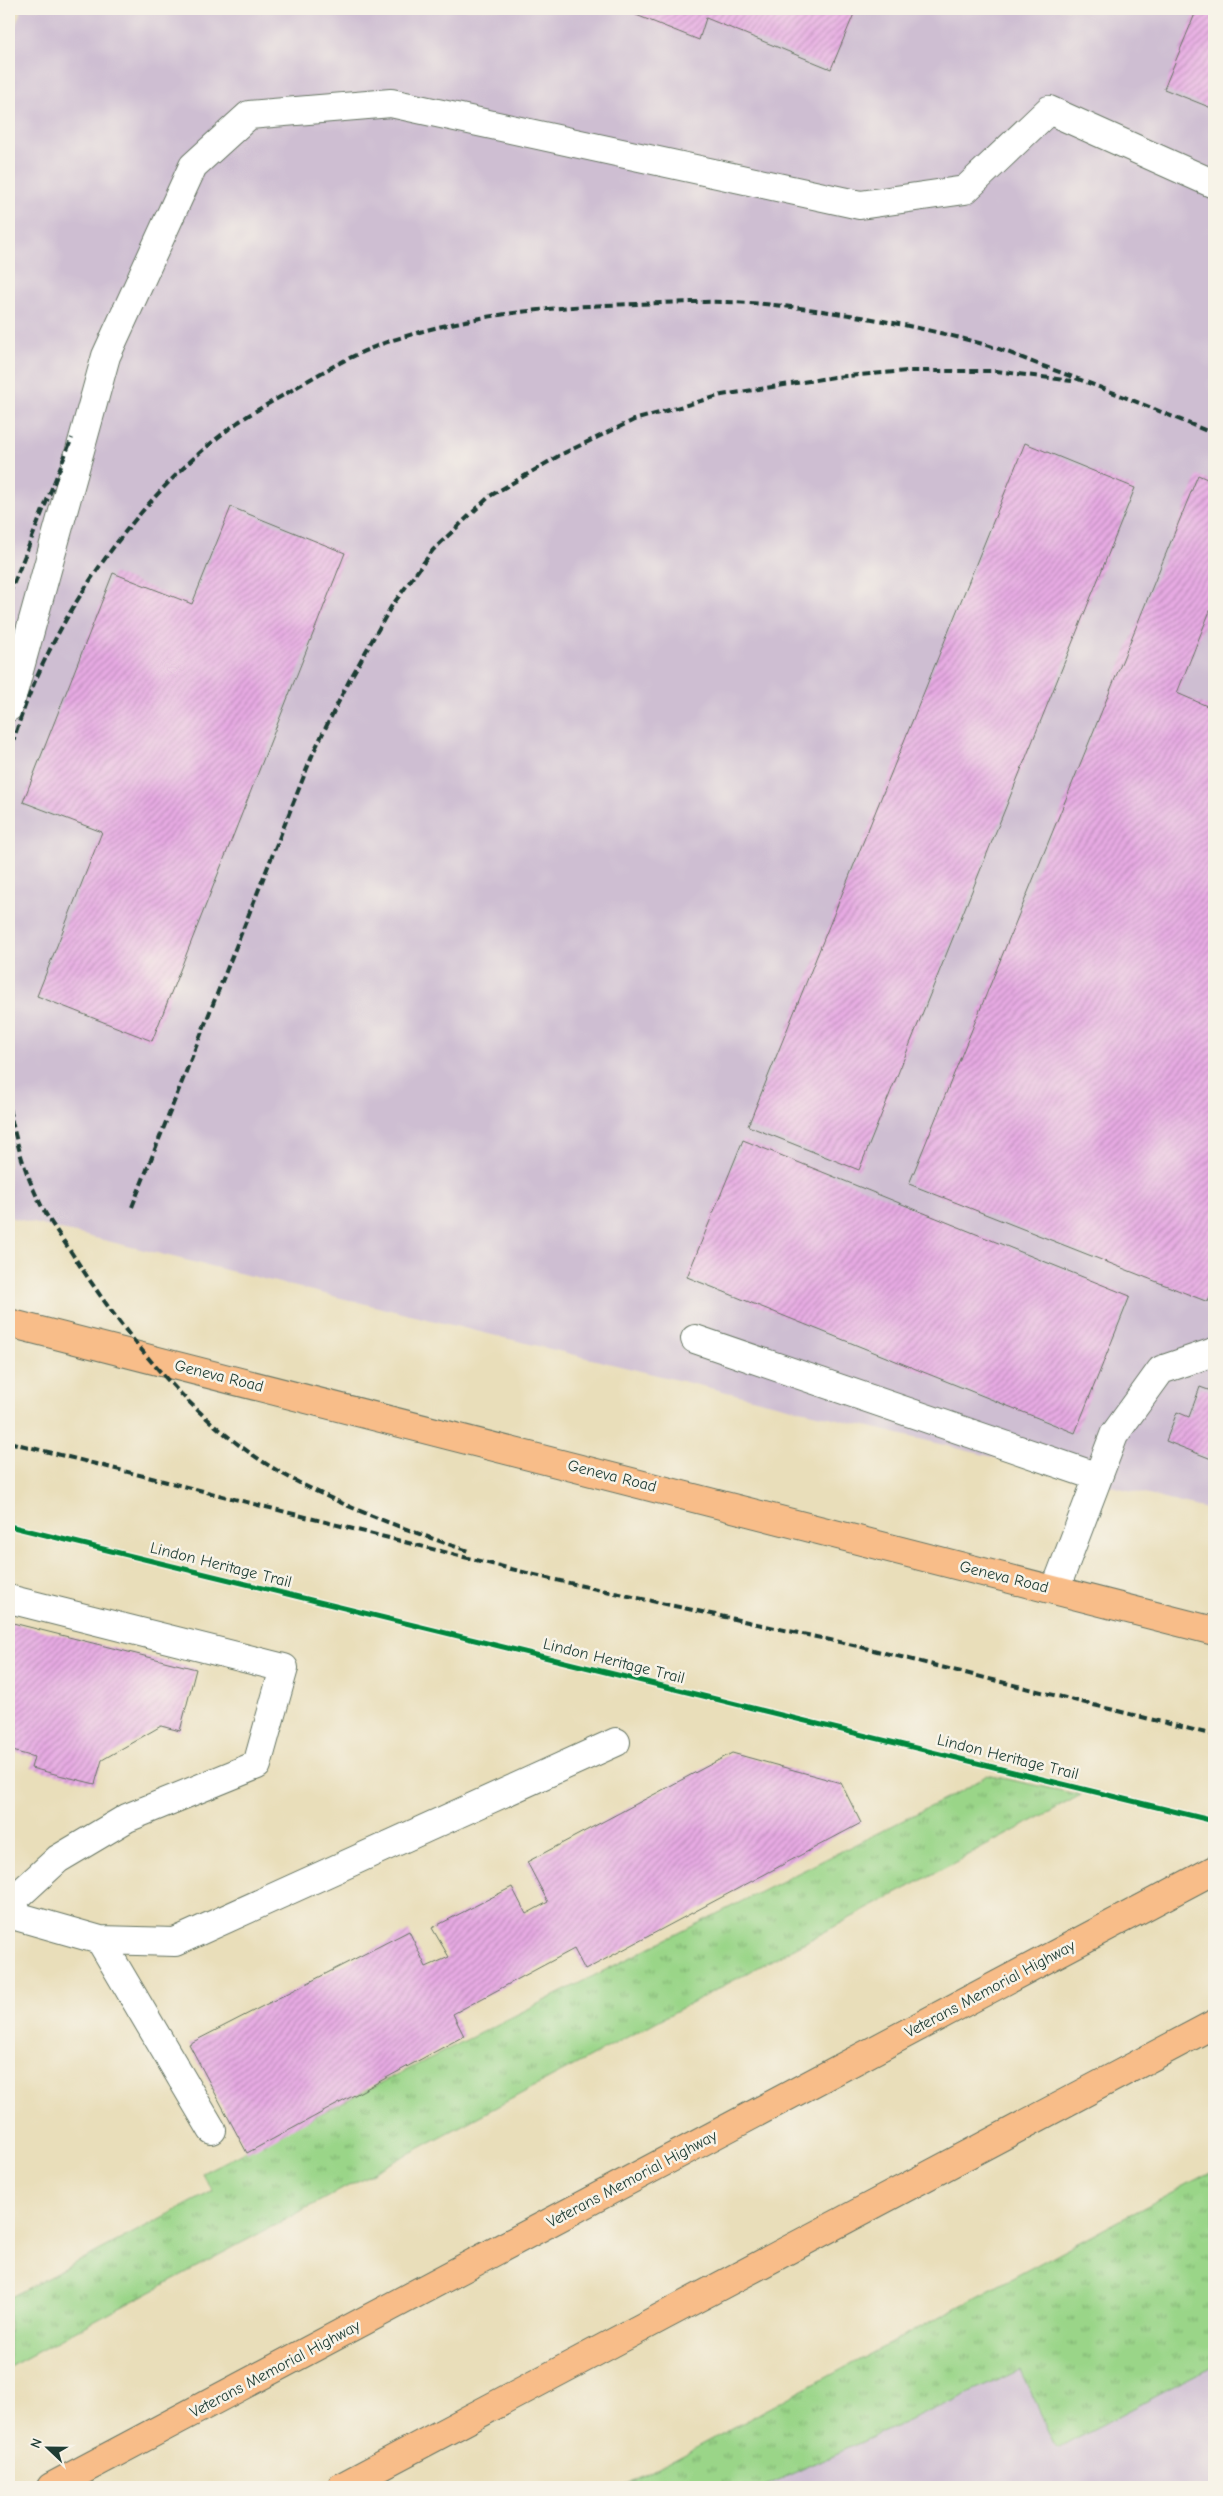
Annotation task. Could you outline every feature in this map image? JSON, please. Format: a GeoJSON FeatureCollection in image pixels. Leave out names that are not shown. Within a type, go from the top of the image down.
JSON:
{"type":"FeatureCollection","features":[{"type":"Feature","properties":{"kind":"main road","name":"Geneva Road"},"geometry":{"type":"LineString","coordinates":[[9,1323],[1212,1629]]}},
{"type":"Feature","properties":{"kind":"main road","name":"Veterans Memorial Highway"},"geometry":{"type":"LineString","coordinates":[[51,2487],[1206,1875]]}},
{"type":"Feature","properties":{"kind":"main road"},"geometry":{"type":"LineString","coordinates":[[341,2487],[1214,2024]]}},
{"type":"Feature","properties":{"kind":"lane"},"geometry":{"type":"LineString","coordinates":[[9,707],[106,356],[193,166],[249,115],[391,103],[860,205],[965,190],[1049,110],[1214,184]]}},
{"type":"Feature","properties":{"kind":"lane"},"geometry":{"type":"LineString","coordinates":[[695,1339],[1098,1477]]}},
{"type":"Feature","properties":{"kind":"lane"},"geometry":{"type":"LineString","coordinates":[[1055,1590],[1114,1435],[1161,1370],[1214,1352]]}},
{"type":"Feature","properties":{"kind":"lane"},"geometry":{"type":"LineString","coordinates":[[9,1599],[284,1668],[257,1765],[127,1818],[58,1859],[9,1904]]}},
{"type":"Feature","properties":{"kind":"lane"},"geometry":{"type":"LineString","coordinates":[[9,1914],[100,1940],[175,1942],[616,1742]]}},
{"type":"Feature","properties":{"kind":"lane"},"geometry":{"type":"LineString","coordinates":[[100,1940],[212,2130]]}},
{"type":"Feature","properties":{"kind":"shaded area"},"geometry":{"type":"Polygon","coordinates":[[[22,9],[1214,9],[1214,1511],[9,1217],[9,42],[22,9]]]}},
{"type":"Feature","properties":{"kind":"shaded area"},"geometry":{"type":"Polygon","coordinates":[[[1214,2242],[1214,2487],[743,2487],[1214,2242]]]}},
{"type":"Feature","properties":{"kind":"green space"},"geometry":{"type":"Polygon","coordinates":[[[987,1775],[1081,1795],[9,2367],[9,2298],[213,2191],[202,2173],[969,1787],[987,1775]]]}},
{"type":"Feature","properties":{"kind":"green space"},"geometry":{"type":"Polygon","coordinates":[[[1214,2170],[1214,2366],[1057,2448],[1020,2370],[763,2487],[622,2487],[1214,2170]]]}},
{"type":"Feature","properties":{"kind":"building"},"geometry":{"type":"Polygon","coordinates":[[[621,9],[856,9],[831,69],[706,18],[699,40],[621,9]]]}},
{"type":"Feature","properties":{"kind":"building"},"geometry":{"type":"Polygon","coordinates":[[[1197,9],[1214,9],[1214,109],[1164,89],[1197,9]]]}},
{"type":"Feature","properties":{"kind":"building"},"geometry":{"type":"Polygon","coordinates":[[[1025,443],[1135,488],[859,1170],[748,1126],[1025,443]]]}},
{"type":"Feature","properties":{"kind":"building"},"geometry":{"type":"Polygon","coordinates":[[[1198,475],[1214,482],[1214,601],[1177,693],[1214,709],[1214,1286],[1208,1302],[909,1184],[1198,475]]]}},
{"type":"Feature","properties":{"kind":"building"},"geometry":{"type":"Polygon","coordinates":[[[231,507],[345,553],[152,1041],[37,996],[102,832],[23,802],[113,573],[192,604],[231,507]]]}},
{"type":"Feature","properties":{"kind":"building"},"geometry":{"type":"Polygon","coordinates":[[[743,1140],[1130,1296],[1075,1433],[687,1277],[743,1140]]]}},
{"type":"Feature","properties":{"kind":"building"},"geometry":{"type":"Polygon","coordinates":[[[1200,1387],[1214,1392],[1214,1460],[1166,1441],[1177,1412],[1189,1417],[1200,1387]]]}},
{"type":"Feature","properties":{"kind":"building"},"geometry":{"type":"Polygon","coordinates":[[[9,1622],[196,1669],[180,1731],[161,1726],[102,1760],[95,1784],[31,1768],[34,1757],[9,1750],[9,1622]]]}},
{"type":"Feature","properties":{"kind":"building"},"geometry":{"type":"Polygon","coordinates":[[[732,1753],[841,1783],[861,1823],[585,1970],[574,1949],[453,2014],[464,2036],[247,2153],[189,2044],[409,1931],[426,1967],[449,1957],[432,1928],[512,1887],[526,1914],[548,1902],[527,1862],[732,1753]]]}},
{"type":"Feature","properties":{"kind":"railway"},"geometry":{"type":"LineString","coordinates":[[9,756],[24,709],[44,663],[68,616],[96,572],[128,529],[162,489],[199,454],[237,423],[257,410],[360,353],[388,342],[432,329],[519,312],[578,307],[723,302],[757,303],[800,308],[908,326],[993,347],[1214,434]]}},
{"type":"Feature","properties":{"kind":"railway"},"geometry":{"type":"LineString","coordinates":[[132,1207],[314,751],[349,681],[391,607],[433,550],[490,496],[562,454],[634,420],[722,395],[834,377],[907,371],[996,371],[1072,381]]}},
{"type":"Feature","properties":{"kind":"railway"},"geometry":{"type":"LineString","coordinates":[[9,595],[72,438]]}},
{"type":"Feature","properties":{"kind":"railway"},"geometry":{"type":"LineString","coordinates":[[9,1108],[25,1167],[47,1215],[116,1318],[165,1377],[192,1405],[220,1430],[251,1453],[305,1486],[375,1517],[471,1552]]}},
{"type":"Feature","properties":{"kind":"railway"},"geometry":{"type":"LineString","coordinates":[[9,1442],[551,1579],[853,1645],[1214,1735]]}},
{"type":"Feature","properties":{"kind":"cycle path","name":"Lindon Heritage Trail"},"geometry":{"type":"LineString","coordinates":[[9,1526],[1214,1821]]}}]}
